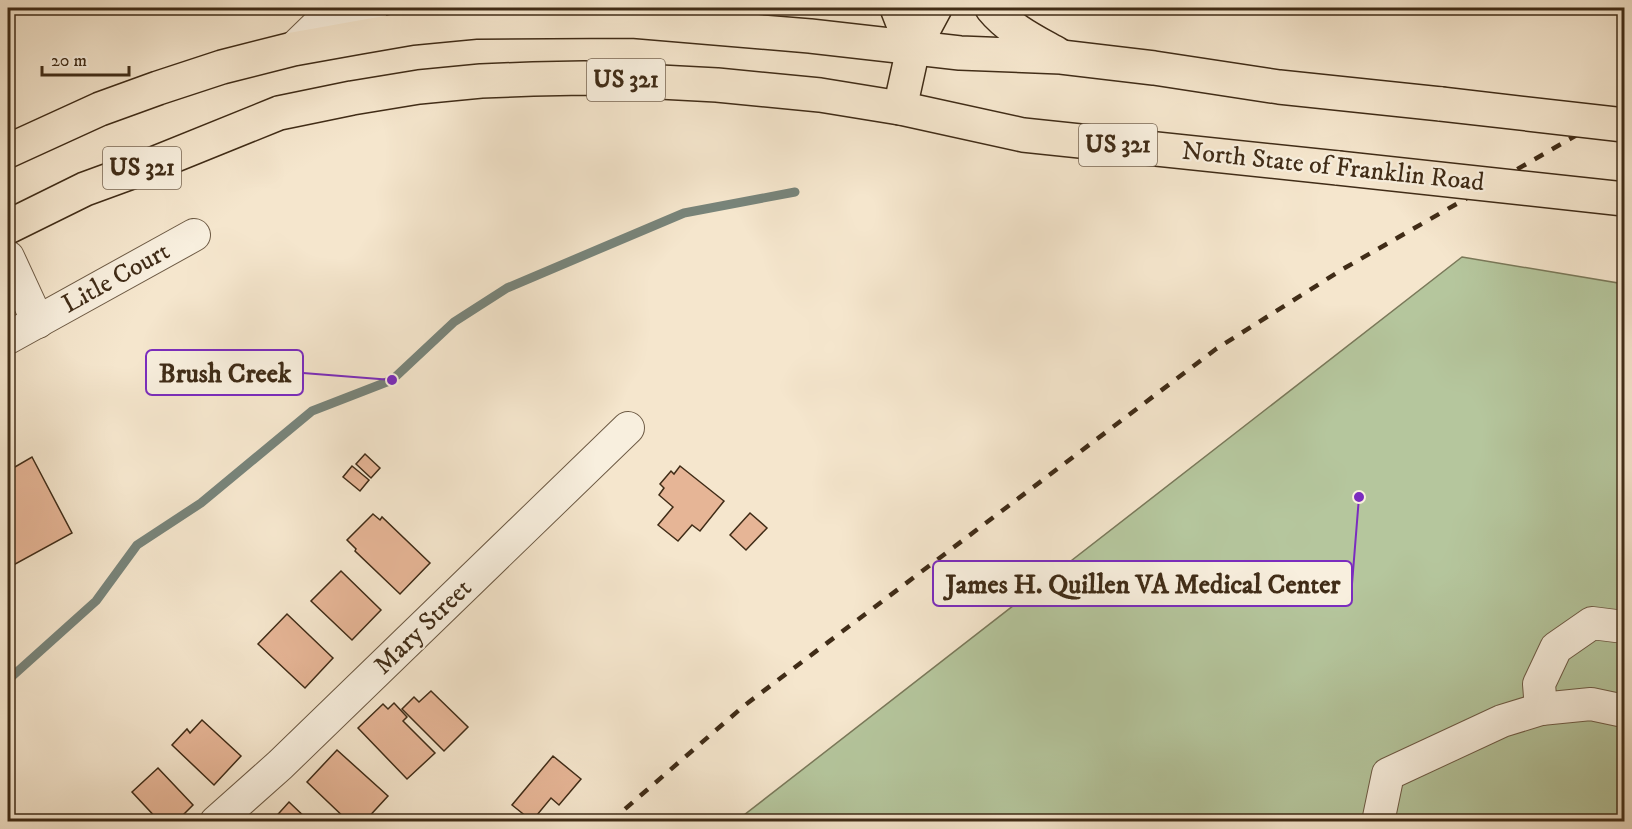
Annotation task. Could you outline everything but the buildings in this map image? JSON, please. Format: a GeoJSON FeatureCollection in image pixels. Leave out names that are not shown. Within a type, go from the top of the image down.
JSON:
{"type":"FeatureCollection","features":[{"type":"Feature","properties":{"kind":"main road"},"geometry":{"type":"LineString","coordinates":[[897,8],[913,49]]}},
{"type":"Feature","properties":{"kind":"main road"},"geometry":{"type":"LineString","coordinates":[[900,108],[913,49],[935,8]]}},
{"type":"Feature","properties":{"kind":"main road"},"geometry":{"type":"LineString","coordinates":[[992,8],[1020,34],[1061,57]]}},
{"type":"Feature","properties":{"kind":"main road","name":"US 321"},"geometry":{"type":"LineString","coordinates":[[8,151],[100,109],[158,88],[222,67],[292,50],[412,28],[580,14],[632,21],[813,22],[913,49],[1061,57],[1279,87],[1624,125]]}},
{"type":"Feature","properties":{"kind":"main road","name":"US 321"},"geometry":{"type":"LineString","coordinates":[[8,227],[85,189],[279,113],[419,87],[481,81],[584,78],[740,87],[820,95],[900,108]]}},
{"type":"Feature","properties":{"kind":"main road","name":"North State of Franklin Road"},"geometry":{"type":"LineString","coordinates":[[900,108],[1023,135],[1624,199]]}},
{"type":"Feature","properties":{"kind":"street"},"geometry":{"type":"LineString","coordinates":[[292,50],[326,18],[372,8]]}},
{"type":"Feature","properties":{"kind":"street","name":"Litle Court"},"geometry":{"type":"LineString","coordinates":[[8,338],[194,235]]}},
{"type":"Feature","properties":{"kind":"street","name":"Litle Court"},"geometry":{"type":"LineString","coordinates":[[8,256],[38,322]]}},
{"type":"Feature","properties":{"kind":"street","name":"Mary Street"},"geometry":{"type":"LineString","coordinates":[[216,822],[289,757],[628,428]]}},
{"type":"Feature","properties":{"kind":"street"},"geometry":{"type":"LineString","coordinates":[[1541,709],[1539,684],[1556,648],[1592,624],[1624,627]]}},
{"type":"Feature","properties":{"kind":"street"},"geometry":{"type":"LineString","coordinates":[[1378,822],[1388,774],[1502,721],[1541,709],[1591,704],[1624,711]]}},
{"type":"Feature","properties":{"kind":"green space"},"geometry":{"type":"Polygon","coordinates":[[[1462,257],[1624,284],[1624,821],[735,822],[1462,257]]]}},
{"type":"Feature","properties":{"kind":"waterway"},"geometry":{"type":"LineString","coordinates":[[8,680],[96,601],[137,545],[201,503],[312,411],[392,380],[454,322],[507,288],[684,213],[795,192]]}},
{"type":"Feature","properties":{"kind":"railway"},"geometry":{"type":"LineString","coordinates":[[610,822],[745,705],[1216,349],[1343,269],[1624,108]]}},
{"type":"Feature","properties":{"kind":"place","name":"Brush Creek"},"geometry":{"type":"Point","coordinates":[392,380]}},
{"type":"Feature","properties":{"kind":"place","name":"James H. Quillen VA Medical Center"},"geometry":{"type":"Point","coordinates":[1359,497]}}]}
